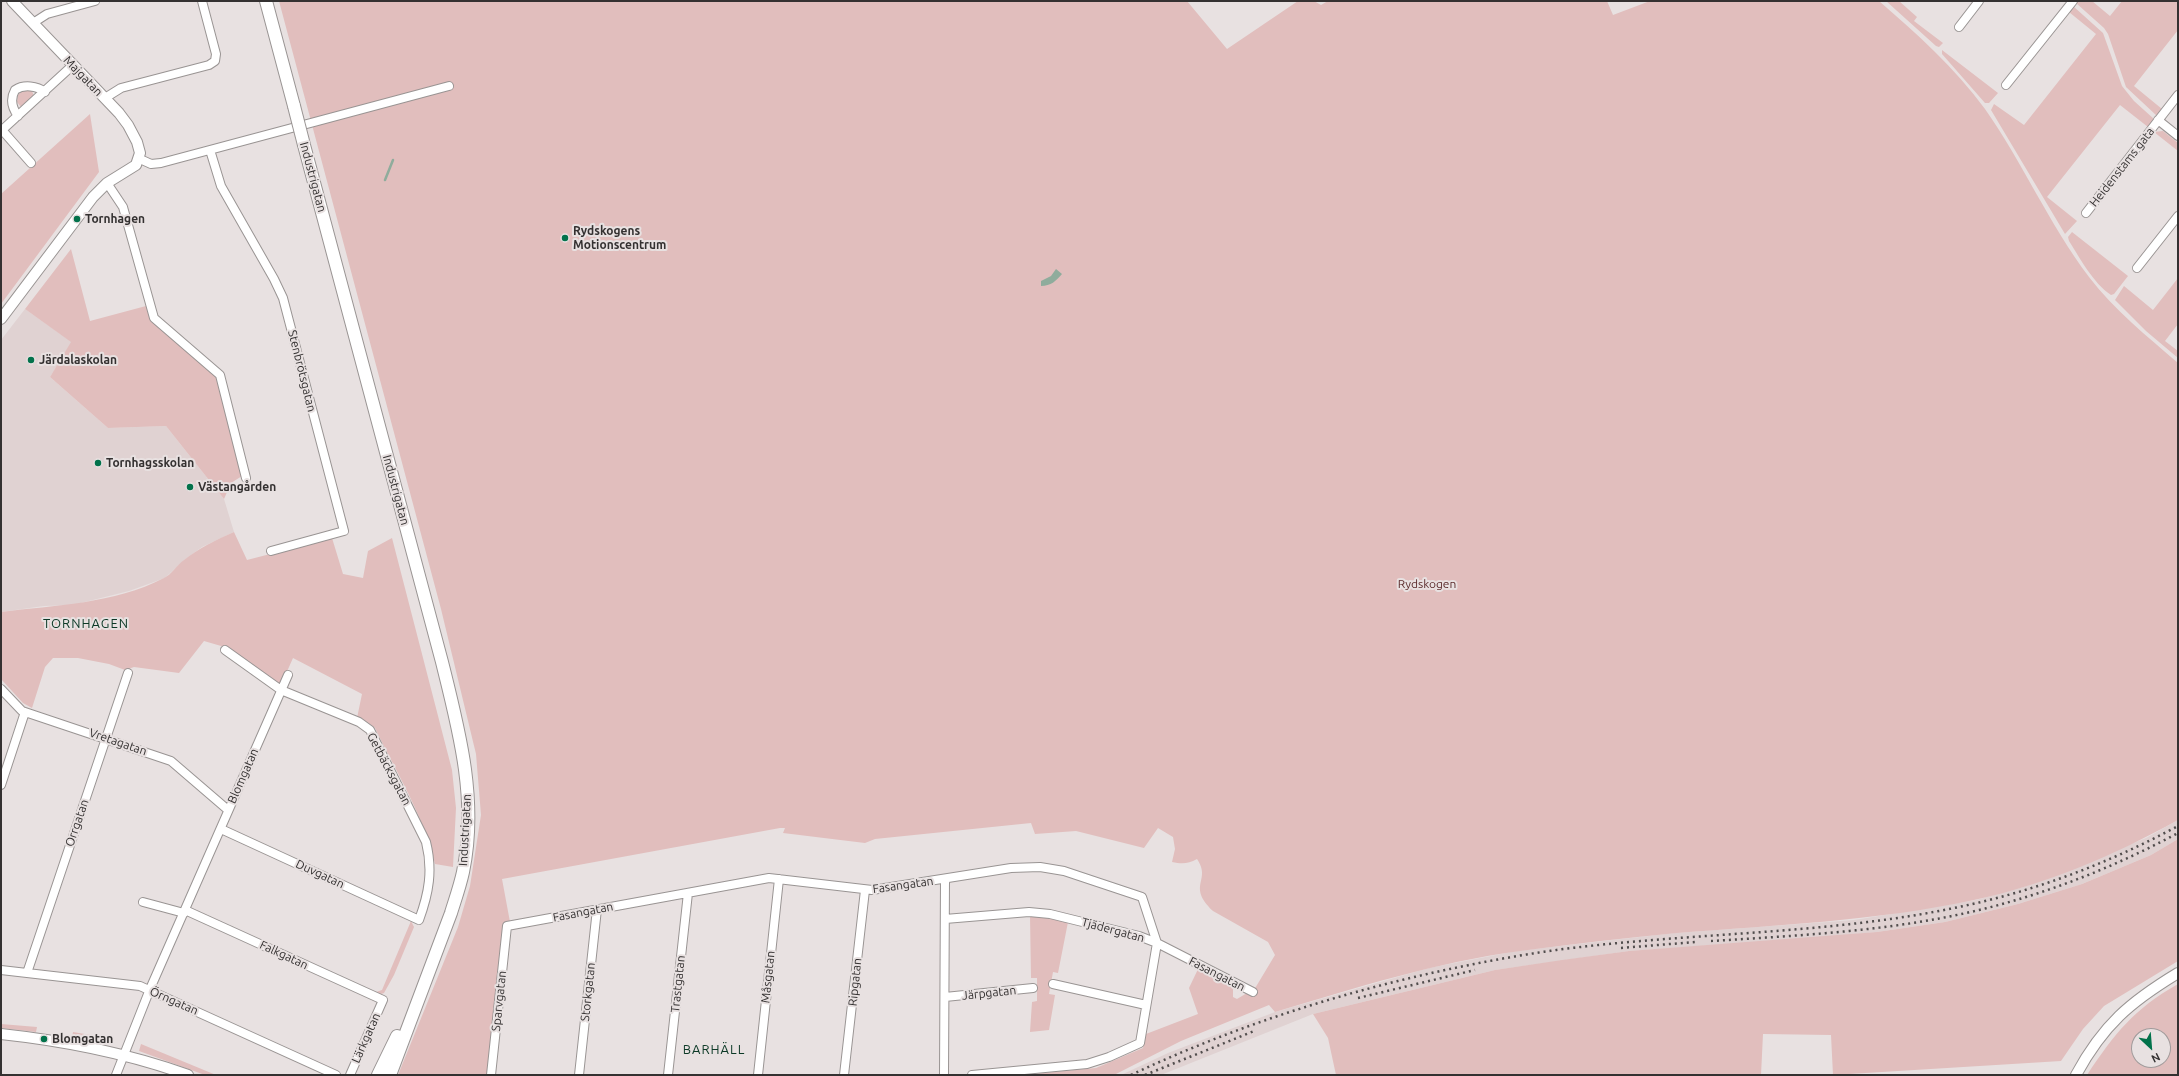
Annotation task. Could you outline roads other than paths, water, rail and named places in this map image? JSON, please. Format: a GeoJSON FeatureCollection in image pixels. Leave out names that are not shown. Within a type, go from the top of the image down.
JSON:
{"type":"FeatureCollection","features":[{"type":"Feature","properties":{"kind":"main road","name":"Industrigatan"},"geometry":{"type":"LineString","coordinates":[[266,1],[440,654],[463,754],[468,816],[463,872],[451,913],[424,981],[390,1075]]}},
{"type":"Feature","properties":{"kind":"main road","name":"Industrigatan"},"geometry":{"type":"LineString","coordinates":[[378,1075],[424,981]]}},
{"type":"Feature","properties":{"kind":"street","name":"Majgatan"},"geometry":{"type":"LineString","coordinates":[[12,1],[105,98],[124,120],[134,134],[140,148],[140,159]]}},
{"type":"Feature","properties":{"kind":"street"},"geometry":{"type":"LineString","coordinates":[[33,23],[47,14],[95,1]]}},
{"type":"Feature","properties":{"kind":"street"},"geometry":{"type":"LineString","coordinates":[[105,98],[121,88],[209,65],[215,61],[216,54],[202,1]]}},
{"type":"Feature","properties":{"kind":"street"},"geometry":{"type":"LineString","coordinates":[[1959,27],[1979,1]]}},
{"type":"Feature","properties":{"kind":"street"},"geometry":{"type":"LineString","coordinates":[[2006,86],[2073,1]]}},
{"type":"Feature","properties":{"kind":"street"},"geometry":{"type":"LineString","coordinates":[[31,163],[2,131],[73,65]]}},
{"type":"Feature","properties":{"kind":"street"},"geometry":{"type":"LineString","coordinates":[[18,116],[13,107],[13,96],[15,90],[24,86],[38,87],[45,92]]}},
{"type":"Feature","properties":{"kind":"street"},"geometry":{"type":"LineString","coordinates":[[1,320],[85,206],[107,184],[132,168],[140,159],[151,164],[161,163],[449,86]]}},
{"type":"Feature","properties":{"kind":"street","name":"Heidenstams gata"},"geometry":{"type":"LineString","coordinates":[[2086,213],[2178,95]]}},
{"type":"Feature","properties":{"kind":"street","name":"Heidenstams gata"},"geometry":{"type":"LineString","coordinates":[[2158,120],[2178,136]]}},
{"type":"Feature","properties":{"kind":"street","name":"Stenbrötsgatan"},"geometry":{"type":"LineString","coordinates":[[210,150],[221,186],[281,291],[344,531],[271,551]]}},
{"type":"Feature","properties":{"kind":"street"},"geometry":{"type":"LineString","coordinates":[[107,184],[123,207],[154,318],[220,376],[246,478]]}},
{"type":"Feature","properties":{"kind":"street"},"geometry":{"type":"LineString","coordinates":[[2137,268],[2178,216]]}},
{"type":"Feature","properties":{"kind":"street","name":"Getbäcksgatan"},"geometry":{"type":"LineString","coordinates":[[225,650],[281,690],[359,722],[367,727],[373,735],[428,848],[430,880],[427,898],[419,920]]}},
{"type":"Feature","properties":{"kind":"street","name":"Orrgatan"},"geometry":{"type":"LineString","coordinates":[[27,973],[128,673]]}},
{"type":"Feature","properties":{"kind":"street","name":"Blomgatan"},"geometry":{"type":"LineString","coordinates":[[116,1075],[123,1054],[150,990],[288,675]]}},
{"type":"Feature","properties":{"kind":"street","name":"Vretagatan"},"geometry":{"type":"LineString","coordinates":[[1,689],[25,712],[171,761],[228,810]]}},
{"type":"Feature","properties":{"kind":"street"},"geometry":{"type":"LineString","coordinates":[[1,785],[25,712]]}},
{"type":"Feature","properties":{"kind":"street","name":"Duvgatan"},"geometry":{"type":"LineString","coordinates":[[221,829],[419,920]]}},
{"type":"Feature","properties":{"kind":"street","name":"Fasangatan"},"geometry":{"type":"LineString","coordinates":[[508,926],[769,878],[865,890],[1026,867],[1047,867],[1064,871],[1142,897],[1157,943],[1253,992]]}},
{"type":"Feature","properties":{"kind":"street","name":"Järpgatan"},"geometry":{"type":"LineString","coordinates":[[944,1075],[945,878]]}},
{"type":"Feature","properties":{"kind":"street","name":"Måsgatan"},"geometry":{"type":"LineString","coordinates":[[758,1075],[779,879]]}},
{"type":"Feature","properties":{"kind":"street","name":"Ripgatan"},"geometry":{"type":"LineString","coordinates":[[844,1075],[865,890]]}},
{"type":"Feature","properties":{"kind":"street","name":"Trastgatan"},"geometry":{"type":"LineString","coordinates":[[668,1075],[688,893]]}},
{"type":"Feature","properties":{"kind":"street","name":"Falkgatan"},"geometry":{"type":"LineString","coordinates":[[143,902],[185,911],[383,1000]]}},
{"type":"Feature","properties":{"kind":"street","name":"Storkgatan"},"geometry":{"type":"LineString","coordinates":[[579,1075],[597,909]]}},
{"type":"Feature","properties":{"kind":"street","name":"Tjädergatan"},"geometry":{"type":"LineString","coordinates":[[945,919],[1029,912],[1050,914],[1139,936],[1157,943],[1140,1044],[1109,1057],[1087,1064],[972,1075]]}},
{"type":"Feature","properties":{"kind":"street","name":"Sparvgatan"},"geometry":{"type":"LineString","coordinates":[[491,1075],[508,926]]}},
{"type":"Feature","properties":{"kind":"street","name":"Örngatan"},"geometry":{"type":"LineString","coordinates":[[1,970],[130,984],[150,990],[336,1075]]}},
{"type":"Feature","properties":{"kind":"street"},"geometry":{"type":"LineString","coordinates":[[2077,1075],[2094,1044],[2124,1010],[2143,994],[2178,973]]}},
{"type":"Feature","properties":{"kind":"street"},"geometry":{"type":"LineString","coordinates":[[1053,984],[1146,1005]]}},
{"type":"Feature","properties":{"kind":"street","name":"Järpgatan"},"geometry":{"type":"LineString","coordinates":[[945,997],[1033,988]]}},
{"type":"Feature","properties":{"kind":"street","name":"Lärkgatan"},"geometry":{"type":"LineString","coordinates":[[350,1075],[383,1000]]}},
{"type":"Feature","properties":{"kind":"street"},"geometry":{"type":"LineString","coordinates":[[1,1034],[73,1043],[123,1054],[188,1075]]}},
{"type":"Feature","properties":{"kind":"waterway"},"geometry":{"type":"LineString","coordinates":[[385,180],[393,160]]}},
{"type":"Feature","properties":{"kind":"railway"},"geometry":{"type":"LineString","coordinates":[[1131,1075],[1180,1053],[1281,1015],[1332,999],[1436,972],[1542,952],[1645,941],[1852,924],[1954,908],[2012,894],[2069,875],[2124,853],[2178,826]]}},
{"type":"Feature","properties":{"kind":"railway"},"geometry":{"type":"LineString","coordinates":[[1711,941],[1862,930],[1952,916],[2011,902],[2068,883],[2124,860],[2178,833]]}},
{"type":"Feature","properties":{"kind":"railway"},"geometry":{"type":"LineString","coordinates":[[1621,948],[1695,942]]}},
{"type":"Feature","properties":{"kind":"railway"},"geometry":{"type":"LineString","coordinates":[[1358,998],[1475,970]]}},
{"type":"Feature","properties":{"kind":"railway"},"geometry":{"type":"LineString","coordinates":[[1145,1075],[1254,1031]]}},
{"type":"Feature","properties":{"kind":"place","name":"Tornhagen"},"geometry":{"type":"Point","coordinates":[77,219]}},
{"type":"Feature","properties":{"kind":"place","name":"Rydskogens Motionscentrum"},"geometry":{"type":"Point","coordinates":[565,238]}},
{"type":"Feature","properties":{"kind":"place","name":"Järdalaskolan"},"geometry":{"type":"Point","coordinates":[31,360]}},
{"type":"Feature","properties":{"kind":"place","name":"Tornhagsskolan"},"geometry":{"type":"Point","coordinates":[98,463]}},
{"type":"Feature","properties":{"kind":"place","name":"Västangården"},"geometry":{"type":"Point","coordinates":[190,487]}},
{"type":"Feature","properties":{"kind":"place","name":"Blomgatan"},"geometry":{"type":"Point","coordinates":[44,1039]}},
{"type":"Feature","properties":{"kind":"district","name":"TORNHAGEN"},"geometry":{"type":"Point","coordinates":[86,624]}},
{"type":"Feature","properties":{"kind":"district","name":"BARHÄLL"},"geometry":{"type":"Point","coordinates":[714,1050]}},
{"type":"Feature","properties":{"kind":"park label","name":"Rydskogen"},"geometry":{"type":"Point","coordinates":[1427,584]}}]}
